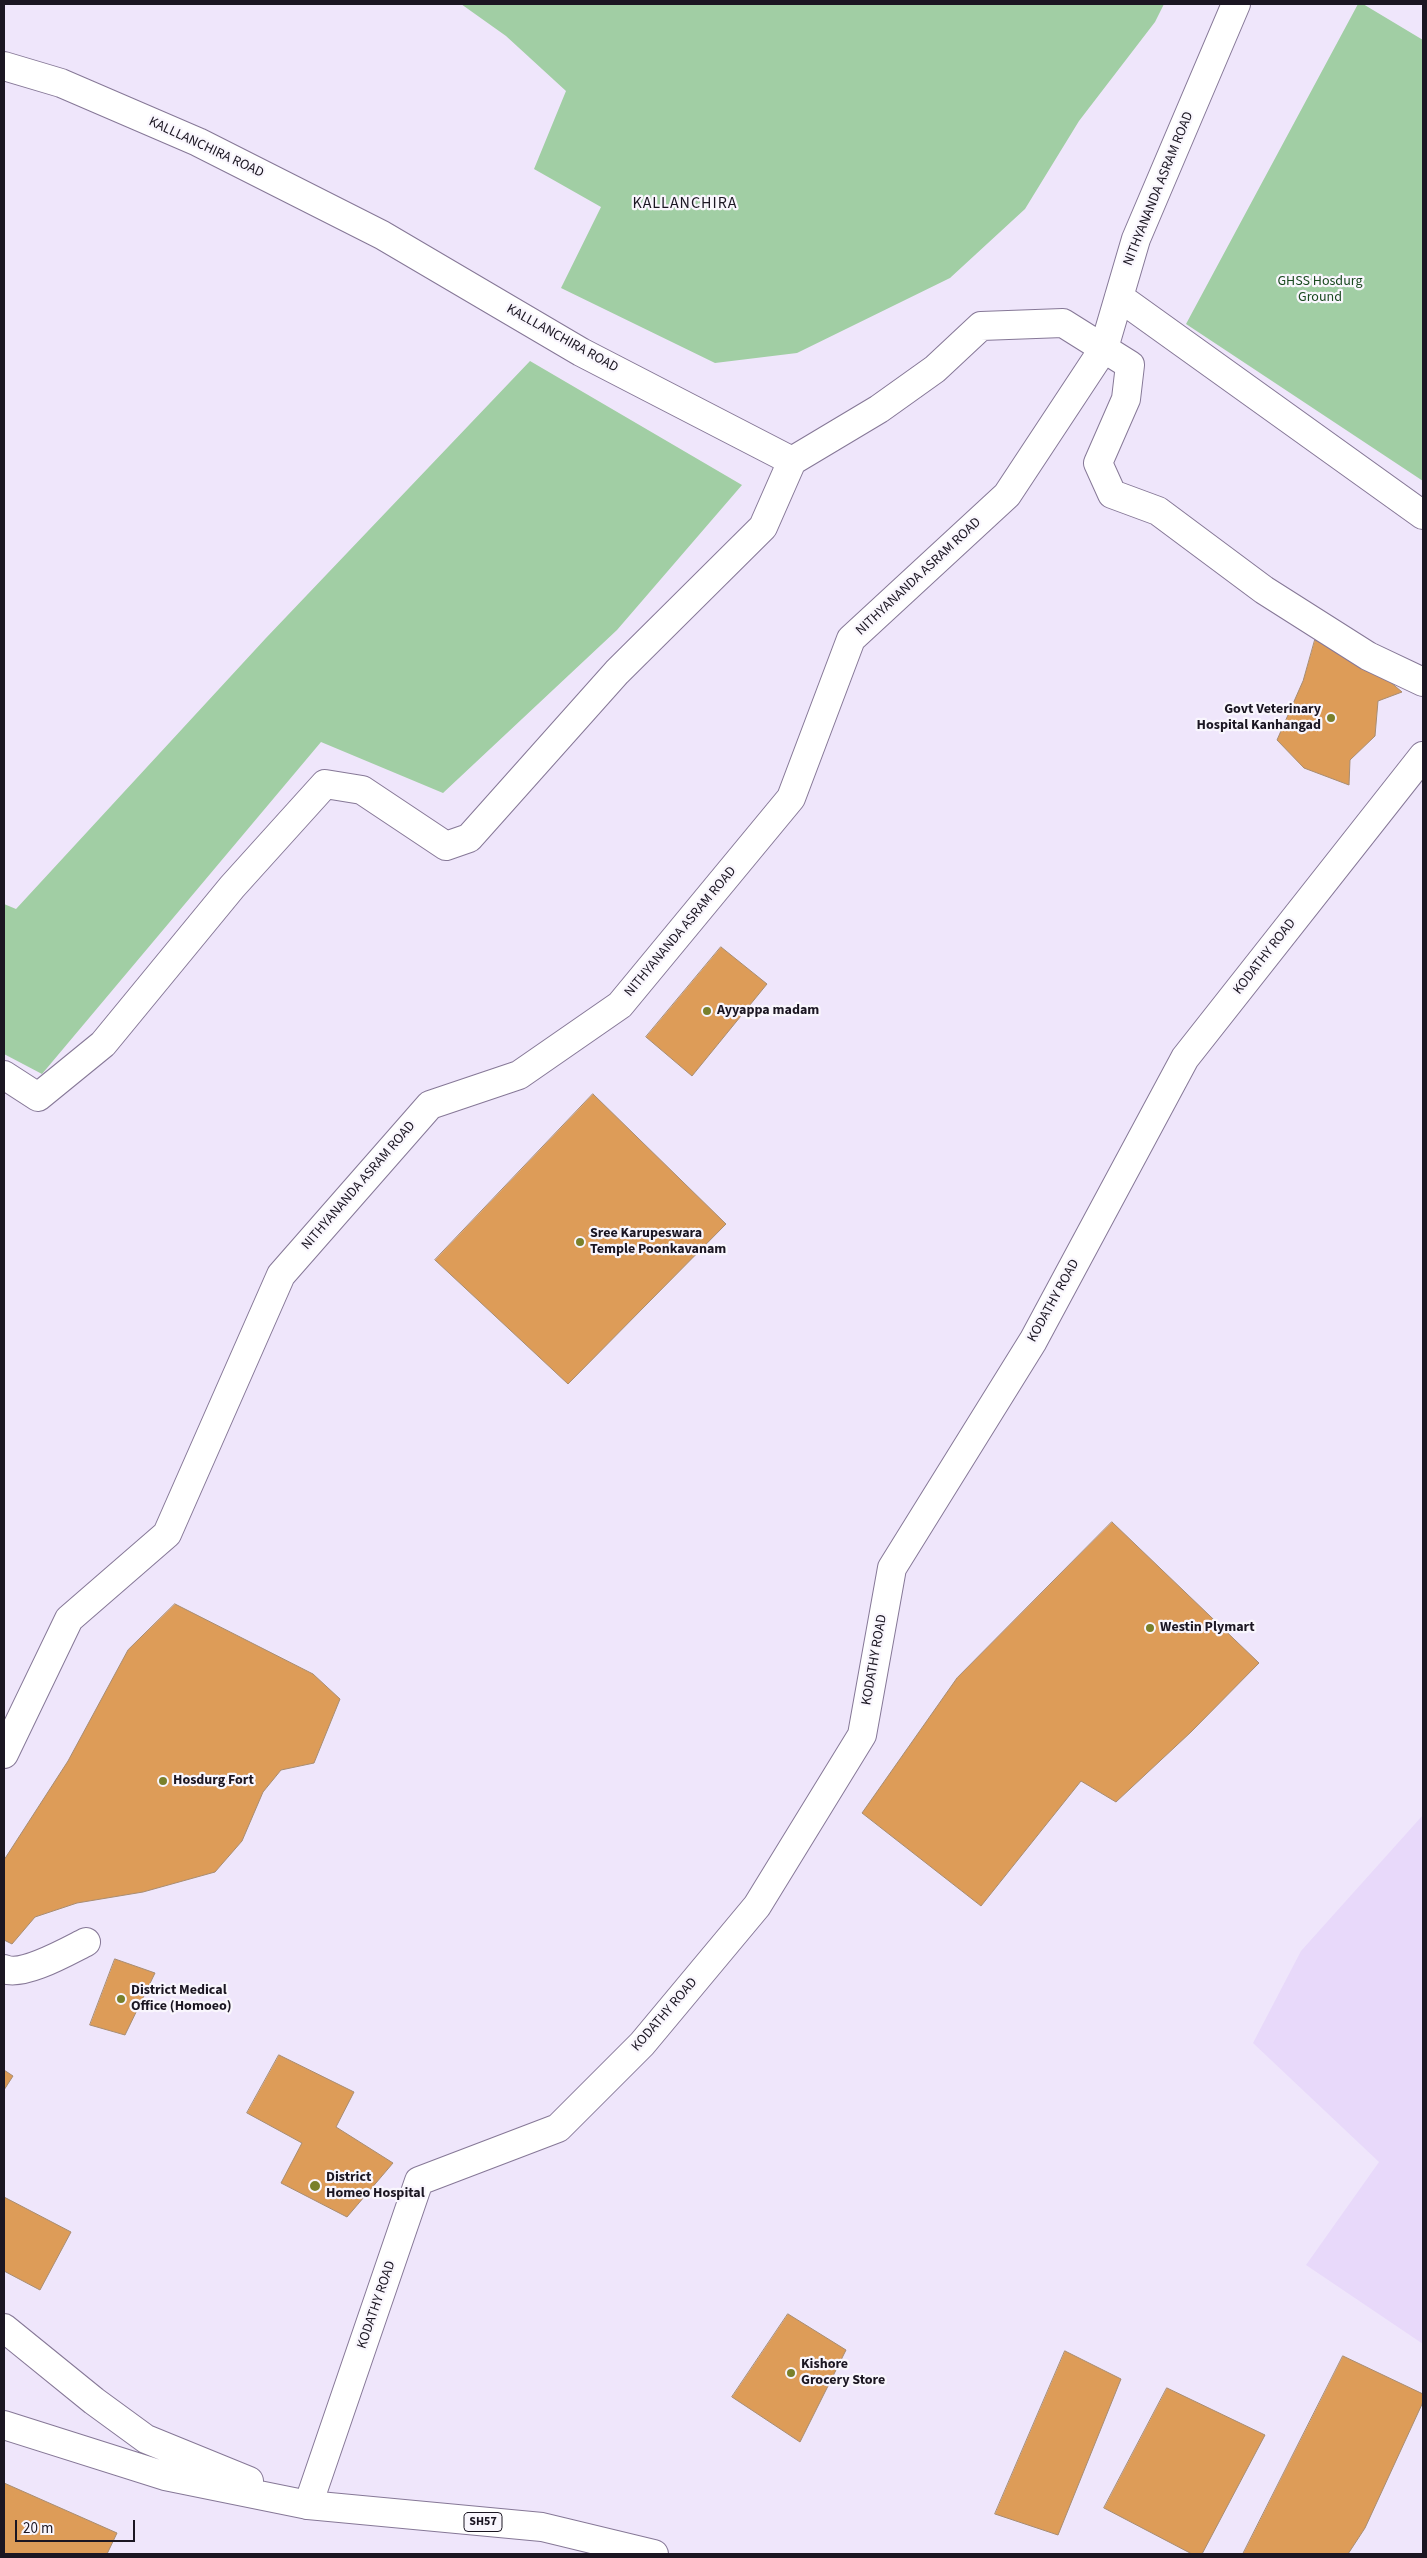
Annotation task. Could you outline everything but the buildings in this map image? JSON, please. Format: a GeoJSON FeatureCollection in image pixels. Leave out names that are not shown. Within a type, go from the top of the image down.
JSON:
{"type":"FeatureCollection","features":[{"type":"Feature","properties":{"kind":"street","name":"NITHYANANDA ASRAM ROAD"},"geometry":{"type":"LineString","coordinates":[[4,1754],[69,1619],[168,1534],[281,1275],[430,1105],[519,1075],[620,1005],[791,798],[851,639],[1007,495],[1104,348],[1136,239],[1236,4]]}},
{"type":"Feature","properties":{"kind":"street","name":"KALLLANCHIRA ROAD"},"geometry":{"type":"LineString","coordinates":[[4,66],[60,83],[198,142],[382,235],[581,352],[792,461]]}},
{"type":"Feature","properties":{"kind":"street"},"geometry":{"type":"LineString","coordinates":[[1119,297],[1423,515]]}},
{"type":"Feature","properties":{"kind":"street"},"geometry":{"type":"LineString","coordinates":[[4,1075],[38,1097],[103,1044],[232,887],[325,784],[362,790],[446,846],[469,838],[617,672],[763,527],[792,461],[879,409],[927,375],[980,326],[1063,323],[1130,365],[1126,399],[1098,463],[1112,494],[1158,511],[1264,590],[1368,656],[1423,682]]}},
{"type":"Feature","properties":{"kind":"street","name":"KODATHY ROAD"},"geometry":{"type":"LineString","coordinates":[[308,2505],[419,2181],[558,2128],[642,2044],[757,1906],[862,1734],[892,1568],[1033,1341],[1185,1058],[1423,756]]}},
{"type":"Feature","properties":{"kind":"street"},"geometry":{"type":"LineString","coordinates":[[4,1968],[10,1971],[48,1961],[86,1942]]}},
{"type":"Feature","properties":{"kind":"street"},"geometry":{"type":"LineString","coordinates":[[4,2328],[94,2401],[146,2439],[308,2505]]}},
{"type":"Feature","properties":{"kind":"street","name":"SH57"},"geometry":{"type":"LineString","coordinates":[[4,2425],[165,2476],[308,2505],[542,2527],[654,2554]]}},
{"type":"Feature","properties":{"kind":"shaded area"},"geometry":{"type":"Polygon","coordinates":[[[1423,1815],[1423,2344],[1306,2265],[1379,2162],[1253,2043],[1301,1951],[1423,1815]]]}},
{"type":"Feature","properties":{"kind":"green space"},"geometry":{"type":"Polygon","coordinates":[[[461,4],[1164,4],[1155,22],[1079,121],[1025,209],[950,278],[797,353],[715,363],[561,288],[601,207],[534,169],[566,91],[506,36],[461,4]]]}},
{"type":"Feature","properties":{"kind":"green space","name":"GHSS Hosdurg Ground"},"geometry":{"type":"Polygon","coordinates":[[[1358,4],[1363,4],[1423,40],[1423,481],[1186,324],[1358,4]]]}},
{"type":"Feature","properties":{"kind":"green space"},"geometry":{"type":"Polygon","coordinates":[[[530,361],[742,485],[617,630],[443,793],[321,742],[42,1074],[4,1054],[4,904],[16,909],[266,638],[530,361]]]}},
{"type":"Feature","properties":{"kind":"place","name":"Govt Veterinary Hospital Kanhangad"},"geometry":{"type":"Point","coordinates":[1331,718]}},
{"type":"Feature","properties":{"kind":"place","name":"Ayyappa madam"},"geometry":{"type":"Point","coordinates":[707,1011]}},
{"type":"Feature","properties":{"kind":"place","name":"Sree Karupeswara Temple Poonkavanam"},"geometry":{"type":"Point","coordinates":[580,1242]}},
{"type":"Feature","properties":{"kind":"place","name":"Westin Plymart"},"geometry":{"type":"Point","coordinates":[1150,1628]}},
{"type":"Feature","properties":{"kind":"place","name":"Hosdurg Fort"},"geometry":{"type":"Point","coordinates":[163,1781]}},
{"type":"Feature","properties":{"kind":"place","name":"District Medical Office (Homoeo)"},"geometry":{"type":"Point","coordinates":[121,1999]}},
{"type":"Feature","properties":{"kind":"place","name":"District Homeo Hospital"},"geometry":{"type":"Point","coordinates":[315,2186]}},
{"type":"Feature","properties":{"kind":"place","name":"Kishore Grocery Store"},"geometry":{"type":"Point","coordinates":[791,2373]}},
{"type":"Feature","properties":{"kind":"district","name":"KALLANCHIRA"},"geometry":{"type":"Point","coordinates":[685,204]}}]}
